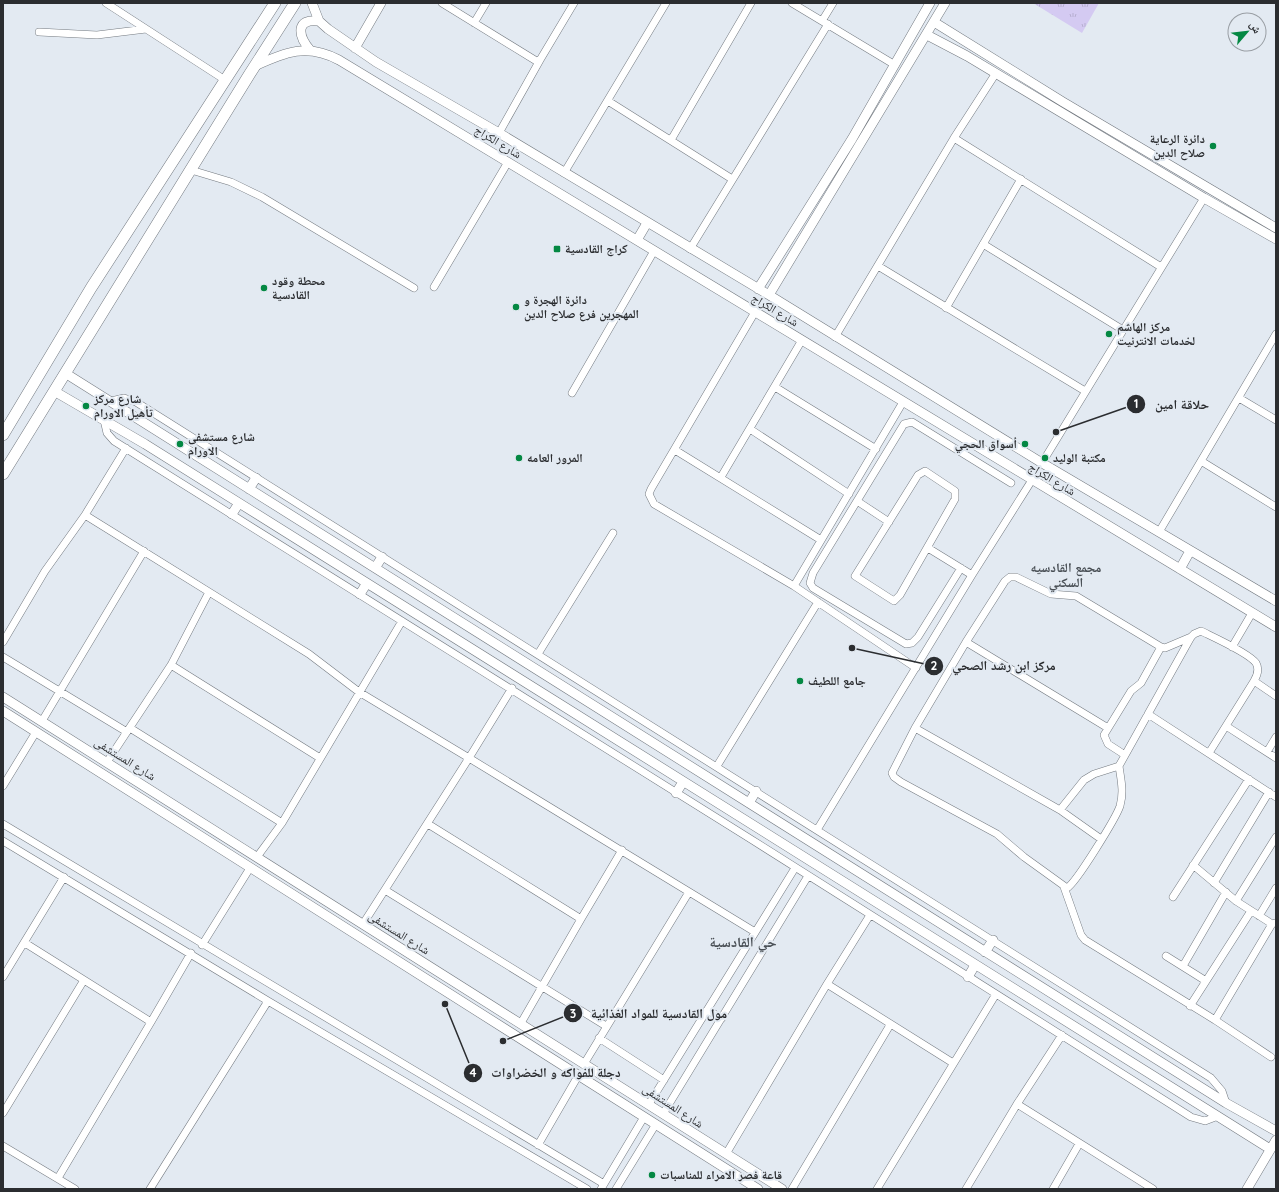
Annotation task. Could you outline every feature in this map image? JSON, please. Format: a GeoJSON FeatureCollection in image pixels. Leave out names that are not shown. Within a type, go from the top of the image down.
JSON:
{"type":"FeatureCollection","features":[{"type":"Feature","properties":{"kind":"main road"},"geometry":{"type":"LineString","coordinates":[[3,436],[91,288],[275,3]]}},
{"type":"Feature","properties":{"kind":"main road"},"geometry":{"type":"LineString","coordinates":[[3,474],[295,3]]}},
{"type":"Feature","properties":{"kind":"street"},"geometry":{"type":"LineString","coordinates":[[106,3],[225,80]]}},
{"type":"Feature","properties":{"kind":"street"},"geometry":{"type":"LineString","coordinates":[[312,3],[320,21]]}},
{"type":"Feature","properties":{"kind":"street"},"geometry":{"type":"LineString","coordinates":[[355,48],[381,3]]}},
{"type":"Feature","properties":{"kind":"street"},"geometry":{"type":"LineString","coordinates":[[442,3],[538,62]]}},
{"type":"Feature","properties":{"kind":"street"},"geometry":{"type":"LineString","coordinates":[[474,23],[486,3]]}},
{"type":"Feature","properties":{"kind":"street"},"geometry":{"type":"LineString","coordinates":[[499,133],[538,62],[574,3]]}},
{"type":"Feature","properties":{"kind":"street"},"geometry":{"type":"LineString","coordinates":[[564,172],[666,3]]}},
{"type":"Feature","properties":{"kind":"street"},"geometry":{"type":"LineString","coordinates":[[671,140],[751,3]]}},
{"type":"Feature","properties":{"kind":"street"},"geometry":{"type":"LineString","coordinates":[[792,3],[895,65]]}},
{"type":"Feature","properties":{"kind":"street"},"geometry":{"type":"LineString","coordinates":[[690,249],[825,22],[833,3]]}},
{"type":"Feature","properties":{"kind":"street"},"geometry":{"type":"LineString","coordinates":[[758,289],[852,138],[930,3]]}},
{"type":"Feature","properties":{"kind":"street"},"geometry":{"type":"LineString","coordinates":[[769,295],[946,3]]}},
{"type":"Feature","properties":{"kind":"street"},"geometry":{"type":"LineString","coordinates":[[310,50],[301,38],[300,30],[306,23],[314,20],[320,21],[376,62],[499,133],[690,249],[769,295],[1042,463],[1276,601]]}},
{"type":"Feature","properties":{"kind":"street"},"geometry":{"type":"LineString","coordinates":[[934,22],[1159,159],[1276,227]]}},
{"type":"Feature","properties":{"kind":"street"},"geometry":{"type":"LineString","coordinates":[[39,32],[104,35],[146,29]]}},
{"type":"Feature","properties":{"kind":"street"},"geometry":{"type":"LineString","coordinates":[[927,35],[967,56],[1168,177],[1276,239]]}},
{"type":"Feature","properties":{"kind":"street"},"geometry":{"type":"LineString","coordinates":[[967,56],[973,46]]}},
{"type":"Feature","properties":{"kind":"street","name":"شارع الكراج"},"geometry":{"type":"LineString","coordinates":[[255,66],[277,56],[310,50],[328,54],[339,60],[1276,627]]}},
{"type":"Feature","properties":{"kind":"street"},"geometry":{"type":"LineString","coordinates":[[835,337],[954,138],[996,73]]}},
{"type":"Feature","properties":{"kind":"street"},"geometry":{"type":"LineString","coordinates":[[608,101],[732,179]]}},
{"type":"Feature","properties":{"kind":"street"},"geometry":{"type":"LineString","coordinates":[[852,138],[860,143]]}},
{"type":"Feature","properties":{"kind":"street"},"geometry":{"type":"LineString","coordinates":[[954,138],[1161,267]]}},
{"type":"Feature","properties":{"kind":"street"},"geometry":{"type":"LineString","coordinates":[[1154,168],[1158,168],[1161,164],[1159,159]]}},
{"type":"Feature","properties":{"kind":"street"},"geometry":{"type":"LineString","coordinates":[[434,287],[508,162]]}},
{"type":"Feature","properties":{"kind":"street"},"geometry":{"type":"LineString","coordinates":[[1168,177],[1167,170],[1175,168]]}},
{"type":"Feature","properties":{"kind":"street"},"geometry":{"type":"LineString","coordinates":[[191,170],[231,182],[262,197],[414,288]]}},
{"type":"Feature","properties":{"kind":"street"},"geometry":{"type":"LineString","coordinates":[[946,308],[1021,179]]}},
{"type":"Feature","properties":{"kind":"street"},"geometry":{"type":"LineString","coordinates":[[1042,463],[1204,198]]}},
{"type":"Feature","properties":{"kind":"street"},"geometry":{"type":"LineString","coordinates":[[637,240],[647,223]]}},
{"type":"Feature","properties":{"kind":"street"},"geometry":{"type":"LineString","coordinates":[[983,244],[1123,330]]}},
{"type":"Feature","properties":{"kind":"street"},"geometry":{"type":"LineString","coordinates":[[572,393],[654,251]]}},
{"type":"Feature","properties":{"kind":"street"},"geometry":{"type":"LineString","coordinates":[[878,266],[1085,391]]}},
{"type":"Feature","properties":{"kind":"street"},"geometry":{"type":"LineString","coordinates":[[754,312],[675,450],[650,489],[649,494],[654,504],[794,586],[916,668]]}},
{"type":"Feature","properties":{"kind":"street"},"geometry":{"type":"LineString","coordinates":[[1159,532],[1276,335]]}},
{"type":"Feature","properties":{"kind":"street"},"geometry":{"type":"LineString","coordinates":[[721,477],[802,340]]}},
{"type":"Feature","properties":{"kind":"street"},"geometry":{"type":"LineString","coordinates":[[65,373],[1162,1063],[1226,1103],[1276,1131]]}},
{"type":"Feature","properties":{"kind":"street"},"geometry":{"type":"LineString","coordinates":[[775,387],[876,449]]}},
{"type":"Feature","properties":{"kind":"street"},"geometry":{"type":"LineString","coordinates":[[54,391],[145,444],[1270,1149]]}},
{"type":"Feature","properties":{"kind":"street"},"geometry":{"type":"LineString","coordinates":[[111,401],[124,398],[136,402],[717,766],[1211,1078],[1222,1091],[1226,1103]]}},
{"type":"Feature","properties":{"kind":"street"},"geometry":{"type":"LineString","coordinates":[[1239,398],[1276,420]]}},
{"type":"Feature","properties":{"kind":"street"},"geometry":{"type":"LineString","coordinates":[[794,586],[903,402]]}},
{"type":"Feature","properties":{"kind":"street"},"geometry":{"type":"LineString","coordinates":[[104,420],[109,436],[126,448],[512,688],[676,793],[1196,1120],[1205,1121],[1218,1116]]}},
{"type":"Feature","properties":{"kind":"street"},"geometry":{"type":"LineString","coordinates":[[961,568],[918,637],[912,643],[906,644],[813,588],[810,583],[813,574],[857,501],[904,424],[908,422],[912,422],[1011,483]]}},
{"type":"Feature","properties":{"kind":"street"},"geometry":{"type":"LineString","coordinates":[[145,444],[154,429]]}},
{"type":"Feature","properties":{"kind":"street"},"geometry":{"type":"LineString","coordinates":[[750,429],[849,494]]}},
{"type":"Feature","properties":{"kind":"street"},"geometry":{"type":"LineString","coordinates":[[3,642],[45,571],[85,515],[126,448]]}},
{"type":"Feature","properties":{"kind":"street"},"geometry":{"type":"LineString","coordinates":[[675,450],[821,540]]}},
{"type":"Feature","properties":{"kind":"street"},"geometry":{"type":"LineString","coordinates":[[1201,461],[1276,507]]}},
{"type":"Feature","properties":{"kind":"street"},"geometry":{"type":"LineString","coordinates":[[921,472],[925,472],[950,486],[955,491],[955,500],[900,595],[894,601],[855,576],[889,522],[921,472]]}},
{"type":"Feature","properties":{"kind":"street"},"geometry":{"type":"LineString","coordinates":[[249,489],[256,478]]}},
{"type":"Feature","properties":{"kind":"street"},"geometry":{"type":"LineString","coordinates":[[818,830],[972,575],[1032,480]]}},
{"type":"Feature","properties":{"kind":"street"},"geometry":{"type":"LineString","coordinates":[[857,501],[889,522]]}},
{"type":"Feature","properties":{"kind":"street"},"geometry":{"type":"LineString","coordinates":[[232,514],[239,503]]}},
{"type":"Feature","properties":{"kind":"street"},"geometry":{"type":"LineString","coordinates":[[85,515],[308,654],[359,692],[755,932]]}},
{"type":"Feature","properties":{"kind":"street"},"geometry":{"type":"LineString","coordinates":[[538,654],[613,533]]}},
{"type":"Feature","properties":{"kind":"street"},"geometry":{"type":"LineString","coordinates":[[928,548],[972,575]]}},
{"type":"Feature","properties":{"kind":"street"},"geometry":{"type":"LineString","coordinates":[[42,721],[144,551]]}},
{"type":"Feature","properties":{"kind":"street"},"geometry":{"type":"LineString","coordinates":[[1180,569],[1190,551]]}},
{"type":"Feature","properties":{"kind":"street"},"geometry":{"type":"LineString","coordinates":[[375,568],[382,557]]}},
{"type":"Feature","properties":{"kind":"street"},"geometry":{"type":"LineString","coordinates":[[1191,638],[1166,648],[1161,647],[1076,596],[1051,594],[1016,577],[1010,577],[1005,581],[966,642],[915,728],[892,773],[894,777],[997,834],[1024,857],[1064,887],[1081,936],[1085,940],[1215,1020],[1271,1057]]}},
{"type":"Feature","properties":{"kind":"street"},"geometry":{"type":"LineString","coordinates":[[360,594],[367,583]]}},
{"type":"Feature","properties":{"kind":"street"},"geometry":{"type":"LineString","coordinates":[[108,762],[171,665],[210,592]]}},
{"type":"Feature","properties":{"kind":"street"},"geometry":{"type":"LineString","coordinates":[[717,766],[818,602]]}},
{"type":"Feature","properties":{"kind":"street"},"geometry":{"type":"LineString","coordinates":[[1232,647],[1252,613]]}},
{"type":"Feature","properties":{"kind":"street"},"geometry":{"type":"LineString","coordinates":[[257,857],[282,824],[402,621]]}},
{"type":"Feature","properties":{"kind":"street"},"geometry":{"type":"LineString","coordinates":[[1064,887],[1070,887],[1120,806],[1123,792],[1119,766],[1191,638],[1197,632],[1201,631],[1232,647],[1255,662],[1258,674],[1209,753]]}},
{"type":"Feature","properties":{"kind":"street"},"geometry":{"type":"LineString","coordinates":[[483,656],[492,642]]}},
{"type":"Feature","properties":{"kind":"street"},"geometry":{"type":"LineString","coordinates":[[966,642],[1108,728]]}},
{"type":"Feature","properties":{"kind":"street"},"geometry":{"type":"LineString","coordinates":[[1125,755],[1108,744],[1104,735],[1131,691],[1141,683],[1161,647]]}},
{"type":"Feature","properties":{"kind":"street"},"geometry":{"type":"LineString","coordinates":[[3,657],[128,730],[282,824]]}},
{"type":"Feature","properties":{"kind":"street"},"geometry":{"type":"LineString","coordinates":[[171,665],[320,758]]}},
{"type":"Feature","properties":{"kind":"street"},"geometry":{"type":"LineString","coordinates":[[1254,681],[1276,696]]}},
{"type":"Feature","properties":{"kind":"street"},"geometry":{"type":"LineString","coordinates":[[363,924],[428,824],[512,688]]}},
{"type":"Feature","properties":{"kind":"street","name":"شارع المستشفى"},"geometry":{"type":"LineString","coordinates":[[3,696],[782,1189]]}},
{"type":"Feature","properties":{"kind":"street"},"geometry":{"type":"LineString","coordinates":[[7,713],[16,705]]}},
{"type":"Feature","properties":{"kind":"street","name":"شارع المستشفى"},"geometry":{"type":"LineString","coordinates":[[7,713],[465,1005],[758,1189]]}},
{"type":"Feature","properties":{"kind":"street"},"geometry":{"type":"LineString","coordinates":[[1148,714],[1276,797]]}},
{"type":"Feature","properties":{"kind":"street"},"geometry":{"type":"LineString","coordinates":[[1226,726],[1276,758]]}},
{"type":"Feature","properties":{"kind":"street"},"geometry":{"type":"LineString","coordinates":[[915,728],[1060,810],[1101,839]]}},
{"type":"Feature","properties":{"kind":"street"},"geometry":{"type":"LineString","coordinates":[[3,786],[36,732]]}},
{"type":"Feature","properties":{"kind":"street"},"geometry":{"type":"LineString","coordinates":[[1267,752],[1276,737]]}},
{"type":"Feature","properties":{"kind":"street"},"geometry":{"type":"LineString","coordinates":[[1060,810],[1084,780],[1094,774],[1119,766]]}},
{"type":"Feature","properties":{"kind":"street"},"geometry":{"type":"LineString","coordinates":[[1173,896],[1249,779]]}},
{"type":"Feature","properties":{"kind":"street"},"geometry":{"type":"LineString","coordinates":[[676,793],[683,782]]}},
{"type":"Feature","properties":{"kind":"street"},"geometry":{"type":"LineString","coordinates":[[749,803],[756,791]]}},
{"type":"Feature","properties":{"kind":"street"},"geometry":{"type":"LineString","coordinates":[[1214,883],[1268,792]]}},
{"type":"Feature","properties":{"kind":"street"},"geometry":{"type":"LineString","coordinates":[[181,824],[187,813]]}},
{"type":"Feature","properties":{"kind":"street"},"geometry":{"type":"LineString","coordinates":[[3,824],[538,1145],[602,1187],[644,1117]]}},
{"type":"Feature","properties":{"kind":"street"},"geometry":{"type":"LineString","coordinates":[[428,824],[581,919]]}},
{"type":"Feature","properties":{"kind":"street"},"geometry":{"type":"LineString","coordinates":[[1236,901],[1276,837]]}},
{"type":"Feature","properties":{"kind":"street"},"geometry":{"type":"LineString","coordinates":[[3,841],[191,953],[268,1001],[587,1189]]}},
{"type":"Feature","properties":{"kind":"street"},"geometry":{"type":"LineString","coordinates":[[521,1023],[622,850]]}},
{"type":"Feature","properties":{"kind":"street"},"geometry":{"type":"LineString","coordinates":[[1193,865],[1236,901],[1250,911],[1274,924],[1215,1020]]}},
{"type":"Feature","properties":{"kind":"street"},"geometry":{"type":"LineString","coordinates":[[202,944],[250,868]]}},
{"type":"Feature","properties":{"kind":"street"},"geometry":{"type":"LineString","coordinates":[[649,1104],[795,868]]}},
{"type":"Feature","properties":{"kind":"street"},"geometry":{"type":"LineString","coordinates":[[849,886],[858,872]]}},
{"type":"Feature","properties":{"kind":"street"},"geometry":{"type":"LineString","coordinates":[[663,1114],[808,876]]}},
{"type":"Feature","properties":{"kind":"street"},"geometry":{"type":"LineString","coordinates":[[3,977],[64,877]]}},
{"type":"Feature","properties":{"kind":"street"},"geometry":{"type":"LineString","coordinates":[[1259,916],[1276,888]]}},
{"type":"Feature","properties":{"kind":"street"},"geometry":{"type":"LineString","coordinates":[[385,890],[606,1026]]}},
{"type":"Feature","properties":{"kind":"street"},"geometry":{"type":"LineString","coordinates":[[584,1064],[689,892]]}},
{"type":"Feature","properties":{"kind":"street"},"geometry":{"type":"LineString","coordinates":[[1183,966],[1226,892]]}},
{"type":"Feature","properties":{"kind":"street"},"geometry":{"type":"LineString","coordinates":[[1190,1006],[1250,911]]}},
{"type":"Feature","properties":{"kind":"street"},"geometry":{"type":"LineString","coordinates":[[726,1154],[827,984],[870,915]]}},
{"type":"Feature","properties":{"kind":"street"},"geometry":{"type":"LineString","coordinates":[[151,930],[158,918]]}},
{"type":"Feature","properties":{"kind":"street"},"geometry":{"type":"LineString","coordinates":[[986,952],[992,940]]}},
{"type":"Feature","properties":{"kind":"street"},"geometry":{"type":"LineString","coordinates":[[24,943],[151,1022]]}},
{"type":"Feature","properties":{"kind":"street"},"geometry":{"type":"LineString","coordinates":[[58,1178],[191,953]]}},
{"type":"Feature","properties":{"kind":"street"},"geometry":{"type":"LineString","coordinates":[[1166,956],[1206,980]]}},
{"type":"Feature","properties":{"kind":"street"},"geometry":{"type":"LineString","coordinates":[[968,977],[975,965]]}},
{"type":"Feature","properties":{"kind":"street"},"geometry":{"type":"LineString","coordinates":[[3,1114],[84,980]]}},
{"type":"Feature","properties":{"kind":"street"},"geometry":{"type":"LineString","coordinates":[[827,984],[890,1025],[953,1063]]}},
{"type":"Feature","properties":{"kind":"street"},"geometry":{"type":"LineString","coordinates":[[465,1005],[472,994]]}},
{"type":"Feature","properties":{"kind":"street"},"geometry":{"type":"LineString","coordinates":[[877,1189],[996,994]]}},
{"type":"Feature","properties":{"kind":"street"},"geometry":{"type":"LineString","coordinates":[[150,1189],[268,1001]]}},
{"type":"Feature","properties":{"kind":"street"},"geometry":{"type":"LineString","coordinates":[[707,1010],[722,1018]]}},
{"type":"Feature","properties":{"kind":"street"},"geometry":{"type":"LineString","coordinates":[[792,1189],[890,1025]]}},
{"type":"Feature","properties":{"kind":"street"},"geometry":{"type":"LineString","coordinates":[[966,1189],[1016,1104],[1062,1035]]}},
{"type":"Feature","properties":{"kind":"street"},"geometry":{"type":"LineString","coordinates":[[599,1038],[664,1080]]}},
{"type":"Feature","properties":{"kind":"street"},"geometry":{"type":"LineString","coordinates":[[1154,1076],[1162,1063]]}},
{"type":"Feature","properties":{"kind":"street"},"geometry":{"type":"LineString","coordinates":[[412,1085],[419,1074]]}},
{"type":"Feature","properties":{"kind":"street"},"geometry":{"type":"LineString","coordinates":[[538,1145],[578,1076]]}},
{"type":"Feature","properties":{"kind":"street"},"geometry":{"type":"LineString","coordinates":[[1016,1104],[1141,1186],[1153,1189]]}},
{"type":"Feature","properties":{"kind":"street"},"geometry":{"type":"LineString","coordinates":[[616,1189],[656,1124]]}},
{"type":"Feature","properties":{"kind":"street"},"geometry":{"type":"LineString","coordinates":[[1247,1189],[1276,1140]]}},
{"type":"Feature","properties":{"kind":"street"},"geometry":{"type":"LineString","coordinates":[[1052,1189],[1079,1144]]}},
{"type":"Feature","properties":{"kind":"street"},"geometry":{"type":"LineString","coordinates":[[3,1146],[75,1189]]}},
{"type":"Feature","properties":{"kind":"green space"},"geometry":{"type":"Polygon","coordinates":[[[1033,3],[1099,3],[1082,33],[1033,3]]]}},
{"type":"Feature","properties":{"kind":"place","name":"دائرة الرعاية صلاح الدين"},"geometry":{"type":"Point","coordinates":[1213,146]}},
{"type":"Feature","properties":{"kind":"place","name":"كراج القادسية"},"geometry":{"type":"Point","coordinates":[557,249]}},
{"type":"Feature","properties":{"kind":"place","name":"محطة وقود القادسية"},"geometry":{"type":"Point","coordinates":[264,288]}},
{"type":"Feature","properties":{"kind":"place","name":"دائرة الهجرة و المهجرين فرع صلاح الدين"},"geometry":{"type":"Point","coordinates":[516,307]}},
{"type":"Feature","properties":{"kind":"place","name":"مركز الهاشم لخدمات الانترنيت"},"geometry":{"type":"Point","coordinates":[1109,334]}},
{"type":"Feature","properties":{"kind":"place","name":"شارع مركز تأهيل الاورام"},"geometry":{"type":"Point","coordinates":[86,406]}},
{"type":"Feature","properties":{"kind":"place","name":"حلاقة امين"},"geometry":{"type":"Point","coordinates":[1056,432]}},
{"type":"Feature","properties":{"kind":"place","name":"شارع مستشفى الاورام"},"geometry":{"type":"Point","coordinates":[180,444]}},
{"type":"Feature","properties":{"kind":"place","name":"أسواق الحجي"},"geometry":{"type":"Point","coordinates":[1025,444]}},
{"type":"Feature","properties":{"kind":"place","name":"المرور العامه"},"geometry":{"type":"Point","coordinates":[519,458]}},
{"type":"Feature","properties":{"kind":"place","name":"مكتبة الوليد"},"geometry":{"type":"Point","coordinates":[1045,458]}},
{"type":"Feature","properties":{"kind":"place","name":"مركز ابن رشد الصحي"},"geometry":{"type":"Point","coordinates":[852,648]}},
{"type":"Feature","properties":{"kind":"place","name":"جامع اللطیف"},"geometry":{"type":"Point","coordinates":[800,681]}},
{"type":"Feature","properties":{"kind":"place","name":"دجلة للفواكه و الخضراوات"},"geometry":{"type":"Point","coordinates":[445,1004]}},
{"type":"Feature","properties":{"kind":"place","name":"مول القادسية للمواد الغذائية"},"geometry":{"type":"Point","coordinates":[503,1041]}},
{"type":"Feature","properties":{"kind":"place","name":"قاعة فصر الامراء للمناسبات"},"geometry":{"type":"Point","coordinates":[652,1175]}},
{"type":"Feature","properties":{"kind":"district","name":"مجمع القادسيه السكني"},"geometry":{"type":"Point","coordinates":[1066,574]}},
{"type":"Feature","properties":{"kind":"district","name":"حي القادسية"},"geometry":{"type":"Point","coordinates":[743,942]}}]}
